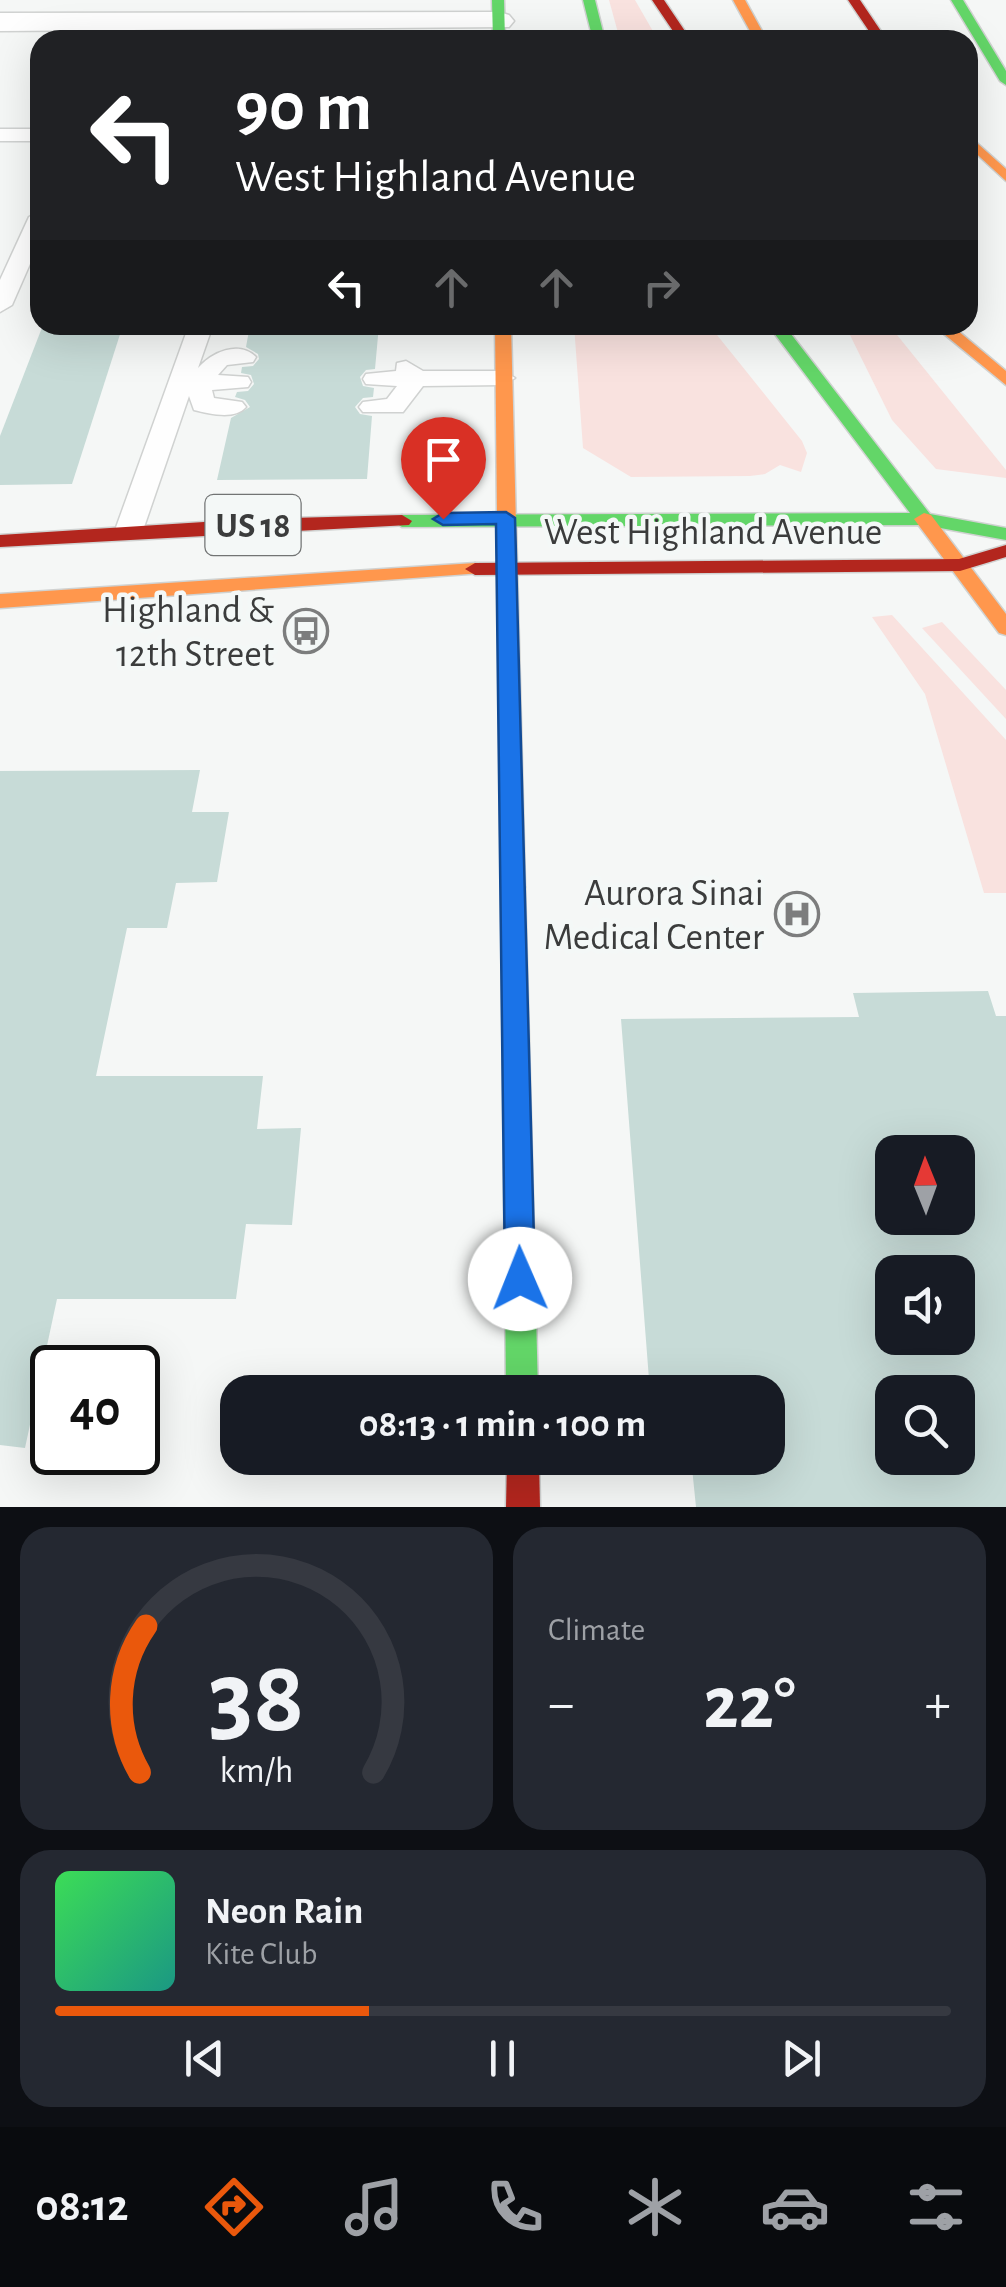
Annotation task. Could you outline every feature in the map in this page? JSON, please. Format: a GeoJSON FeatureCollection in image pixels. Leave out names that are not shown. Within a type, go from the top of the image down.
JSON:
{"type":"FeatureCollection","features":[{"type":"Feature","properties":{"kind":"main road"},"geometry":{"type":"LineString","coordinates":[[590,0],[597,30]]}},
{"type":"Feature","properties":{"kind":"main road"},"geometry":{"type":"LineString","coordinates":[[658,0],[678,30]]}},
{"type":"Feature","properties":{"kind":"main road"},"geometry":{"type":"LineString","coordinates":[[740,0],[756,30]]}},
{"type":"Feature","properties":{"kind":"main road"},"geometry":{"type":"LineString","coordinates":[[854,0],[874,30]]}},
{"type":"Feature","properties":{"kind":"main road"},"geometry":{"type":"LineString","coordinates":[[957,0],[975,30]]}},
{"type":"Feature","properties":{"kind":"main road"},"geometry":{"type":"LineString","coordinates":[[978,35],[1006,81]]}},
{"type":"Feature","properties":{"kind":"main road"},"geometry":{"type":"LineString","coordinates":[[978,150],[1006,178]]}},
{"type":"Feature","properties":{"kind":"main road"},"geometry":{"type":"LineString","coordinates":[[503,335],[522,1375]]}},
{"type":"Feature","properties":{"kind":"main road"},"geometry":{"type":"LineString","coordinates":[[784,335],[1006,628]]}},
{"type":"Feature","properties":{"kind":"main road"},"geometry":{"type":"LineString","coordinates":[[953,335],[1006,379]]}},
{"type":"Feature","properties":{"kind":"main road"},"geometry":{"type":"LineString","coordinates":[[973,335],[1006,379]]}},
{"type":"Feature","properties":{"kind":"main road","name":"West Highland Avenue"},"geometry":{"type":"LineString","coordinates":[[0,541],[252,525],[506,518],[924,519],[1006,534]]}},
{"type":"Feature","properties":{"kind":"main road","name":"West Highland Avenue"},"geometry":{"type":"LineString","coordinates":[[0,601],[327,576],[508,567],[960,565],[1006,551]]}},
{"type":"Feature","properties":{"kind":"main road"},"geometry":{"type":"LineString","coordinates":[[523,1475],[524,1507]]}},
{"type":"Feature","properties":{"kind":"street"},"geometry":{"type":"LineString","coordinates":[[0,22],[499,20]]}},
{"type":"Feature","properties":{"kind":"lane"},"geometry":{"type":"LineString","coordinates":[[0,135],[30,135]]}},
{"type":"Feature","properties":{"kind":"lane"},"geometry":{"type":"LineString","coordinates":[[0,305],[30,239]]}},
{"type":"Feature","properties":{"kind":"lane"},"geometry":{"type":"LineString","coordinates":[[128,533],[188,383],[198,335]]}},
{"type":"Feature","properties":{"kind":"lane"},"geometry":{"type":"LineString","coordinates":[[188,383],[220,358],[244,357]]}},
{"type":"Feature","properties":{"kind":"lane"},"geometry":{"type":"LineString","coordinates":[[376,368],[416,378],[504,378]]}},
{"type":"Feature","properties":{"kind":"lane"},"geometry":{"type":"LineString","coordinates":[[372,407],[394,406],[416,378]]}},
{"type":"Feature","properties":{"kind":"lane"},"geometry":{"type":"LineString","coordinates":[[188,383],[202,406],[236,395]]}},
{"type":"Feature","properties":{"kind":"shaded area"},"geometry":{"type":"Polygon","coordinates":[[[609,0],[635,0],[652,30],[617,30],[609,0]]]}},
{"type":"Feature","properties":{"kind":"shaded area"},"geometry":{"type":"Polygon","coordinates":[[[575,335],[717,335],[802,441],[807,453],[801,472],[780,465],[765,474],[750,476],[631,477],[583,448],[575,335]]]}},
{"type":"Feature","properties":{"kind":"shaded area"},"geometry":{"type":"Polygon","coordinates":[[[850,335],[897,335],[1006,470],[1006,478],[936,469],[892,420],[850,335]]]}},
{"type":"Feature","properties":{"kind":"shaded area"},"geometry":{"type":"Polygon","coordinates":[[[892,615],[1006,740],[1006,893],[984,893],[925,694],[872,617],[892,615]]]}},
{"type":"Feature","properties":{"kind":"shaded area"},"geometry":{"type":"Polygon","coordinates":[[[942,622],[1006,690],[1006,719],[922,628],[942,622]]]}},
{"type":"Feature","properties":{"kind":"building"},"geometry":{"type":"Polygon","coordinates":[[[39,335],[120,335],[72,484],[0,485],[0,436],[39,335]]]}},
{"type":"Feature","properties":{"kind":"building"},"geometry":{"type":"Polygon","coordinates":[[[248,335],[378,335],[375,369],[366,370],[360,377],[363,386],[374,388],[373,397],[363,398],[355,407],[360,414],[372,416],[367,479],[217,480],[231,418],[250,407],[245,400],[235,397],[254,384],[251,375],[241,373],[242,367],[253,366],[259,359],[246,347],[248,335]]]}},
{"type":"Feature","properties":{"kind":"building"},"geometry":{"type":"Polygon","coordinates":[[[200,770],[192,812],[229,812],[217,882],[176,883],[167,928],[127,928],[96,1076],[263,1076],[257,1129],[301,1128],[292,1225],[246,1224],[236,1299],[57,1299],[47,1345],[30,1345],[30,1425],[25,1448],[0,1445],[0,771],[200,770]]]}},
{"type":"Feature","properties":{"kind":"building"},"geometry":{"type":"Polygon","coordinates":[[[988,991],[996,1016],[1006,1016],[1006,1507],[696,1507],[693,1475],[785,1475],[785,1375],[649,1375],[621,1019],[859,1017],[853,993],[988,991]]]}},
{"type":"Feature","properties":{"kind":"traffic: fast"},"geometry":{"type":"LineString","coordinates":[[498,0],[499,30]]}},
{"type":"Feature","properties":{"kind":"traffic: fast"},"geometry":{"type":"LineString","coordinates":[[589,0],[596,30]]}},
{"type":"Feature","properties":{"kind":"traffic: fast"},"geometry":{"type":"LineString","coordinates":[[957,0],[975,30]]}},
{"type":"Feature","properties":{"kind":"traffic: fast"},"geometry":{"type":"LineString","coordinates":[[978,35],[1006,81]]}},
{"type":"Feature","properties":{"kind":"traffic: fast"},"geometry":{"type":"LineString","coordinates":[[784,335],[924,519]]}},
{"type":"Feature","properties":{"kind":"traffic: fast"},"geometry":{"type":"LineString","coordinates":[[402,521],[924,519],[1006,534]]}},
{"type":"Feature","properties":{"kind":"traffic: fast"},"geometry":{"type":"LineString","coordinates":[[513,887],[522,1375]]}},
{"type":"Feature","properties":{"kind":"traffic: slow"},"geometry":{"type":"LineString","coordinates":[[739,0],[756,30]]}},
{"type":"Feature","properties":{"kind":"traffic: slow"},"geometry":{"type":"LineString","coordinates":[[978,149],[1006,177]]}},
{"type":"Feature","properties":{"kind":"traffic: slow"},"geometry":{"type":"LineString","coordinates":[[503,335],[513,887]]}},
{"type":"Feature","properties":{"kind":"traffic: slow"},"geometry":{"type":"LineString","coordinates":[[953,335],[1006,380]]}},
{"type":"Feature","properties":{"kind":"traffic: slow"},"geometry":{"type":"LineString","coordinates":[[924,519],[1006,628]]}},
{"type":"Feature","properties":{"kind":"traffic: slow"},"geometry":{"type":"LineString","coordinates":[[0,601],[475,569]]}},
{"type":"Feature","properties":{"kind":"traffic: jam"},"geometry":{"type":"LineString","coordinates":[[658,0],[678,30]]}},
{"type":"Feature","properties":{"kind":"traffic: jam"},"geometry":{"type":"LineString","coordinates":[[854,0],[874,30]]}},
{"type":"Feature","properties":{"kind":"traffic: jam"},"geometry":{"type":"LineString","coordinates":[[0,541],[251,525],[402,521]]}},
{"type":"Feature","properties":{"kind":"traffic: jam"},"geometry":{"type":"LineString","coordinates":[[475,569],[960,565],[1006,551]]}},
{"type":"Feature","properties":{"kind":"traffic: jam"},"geometry":{"type":"LineString","coordinates":[[523,1475],[523,1507]]}},
{"type":"Feature","properties":{"kind":"place","name":"Highland & 12th Street"},"geometry":{"type":"Point","coordinates":[306,631]}},
{"type":"Feature","properties":{"kind":"place","name":"Aurora Sinai Medical Center"},"geometry":{"type":"Point","coordinates":[797,914]}},
{"type":"Feature","properties":{"kind":"route"},"geometry":{"type":"LineString","coordinates":[[443,519],[506,518],[520,1279]]}}]}
